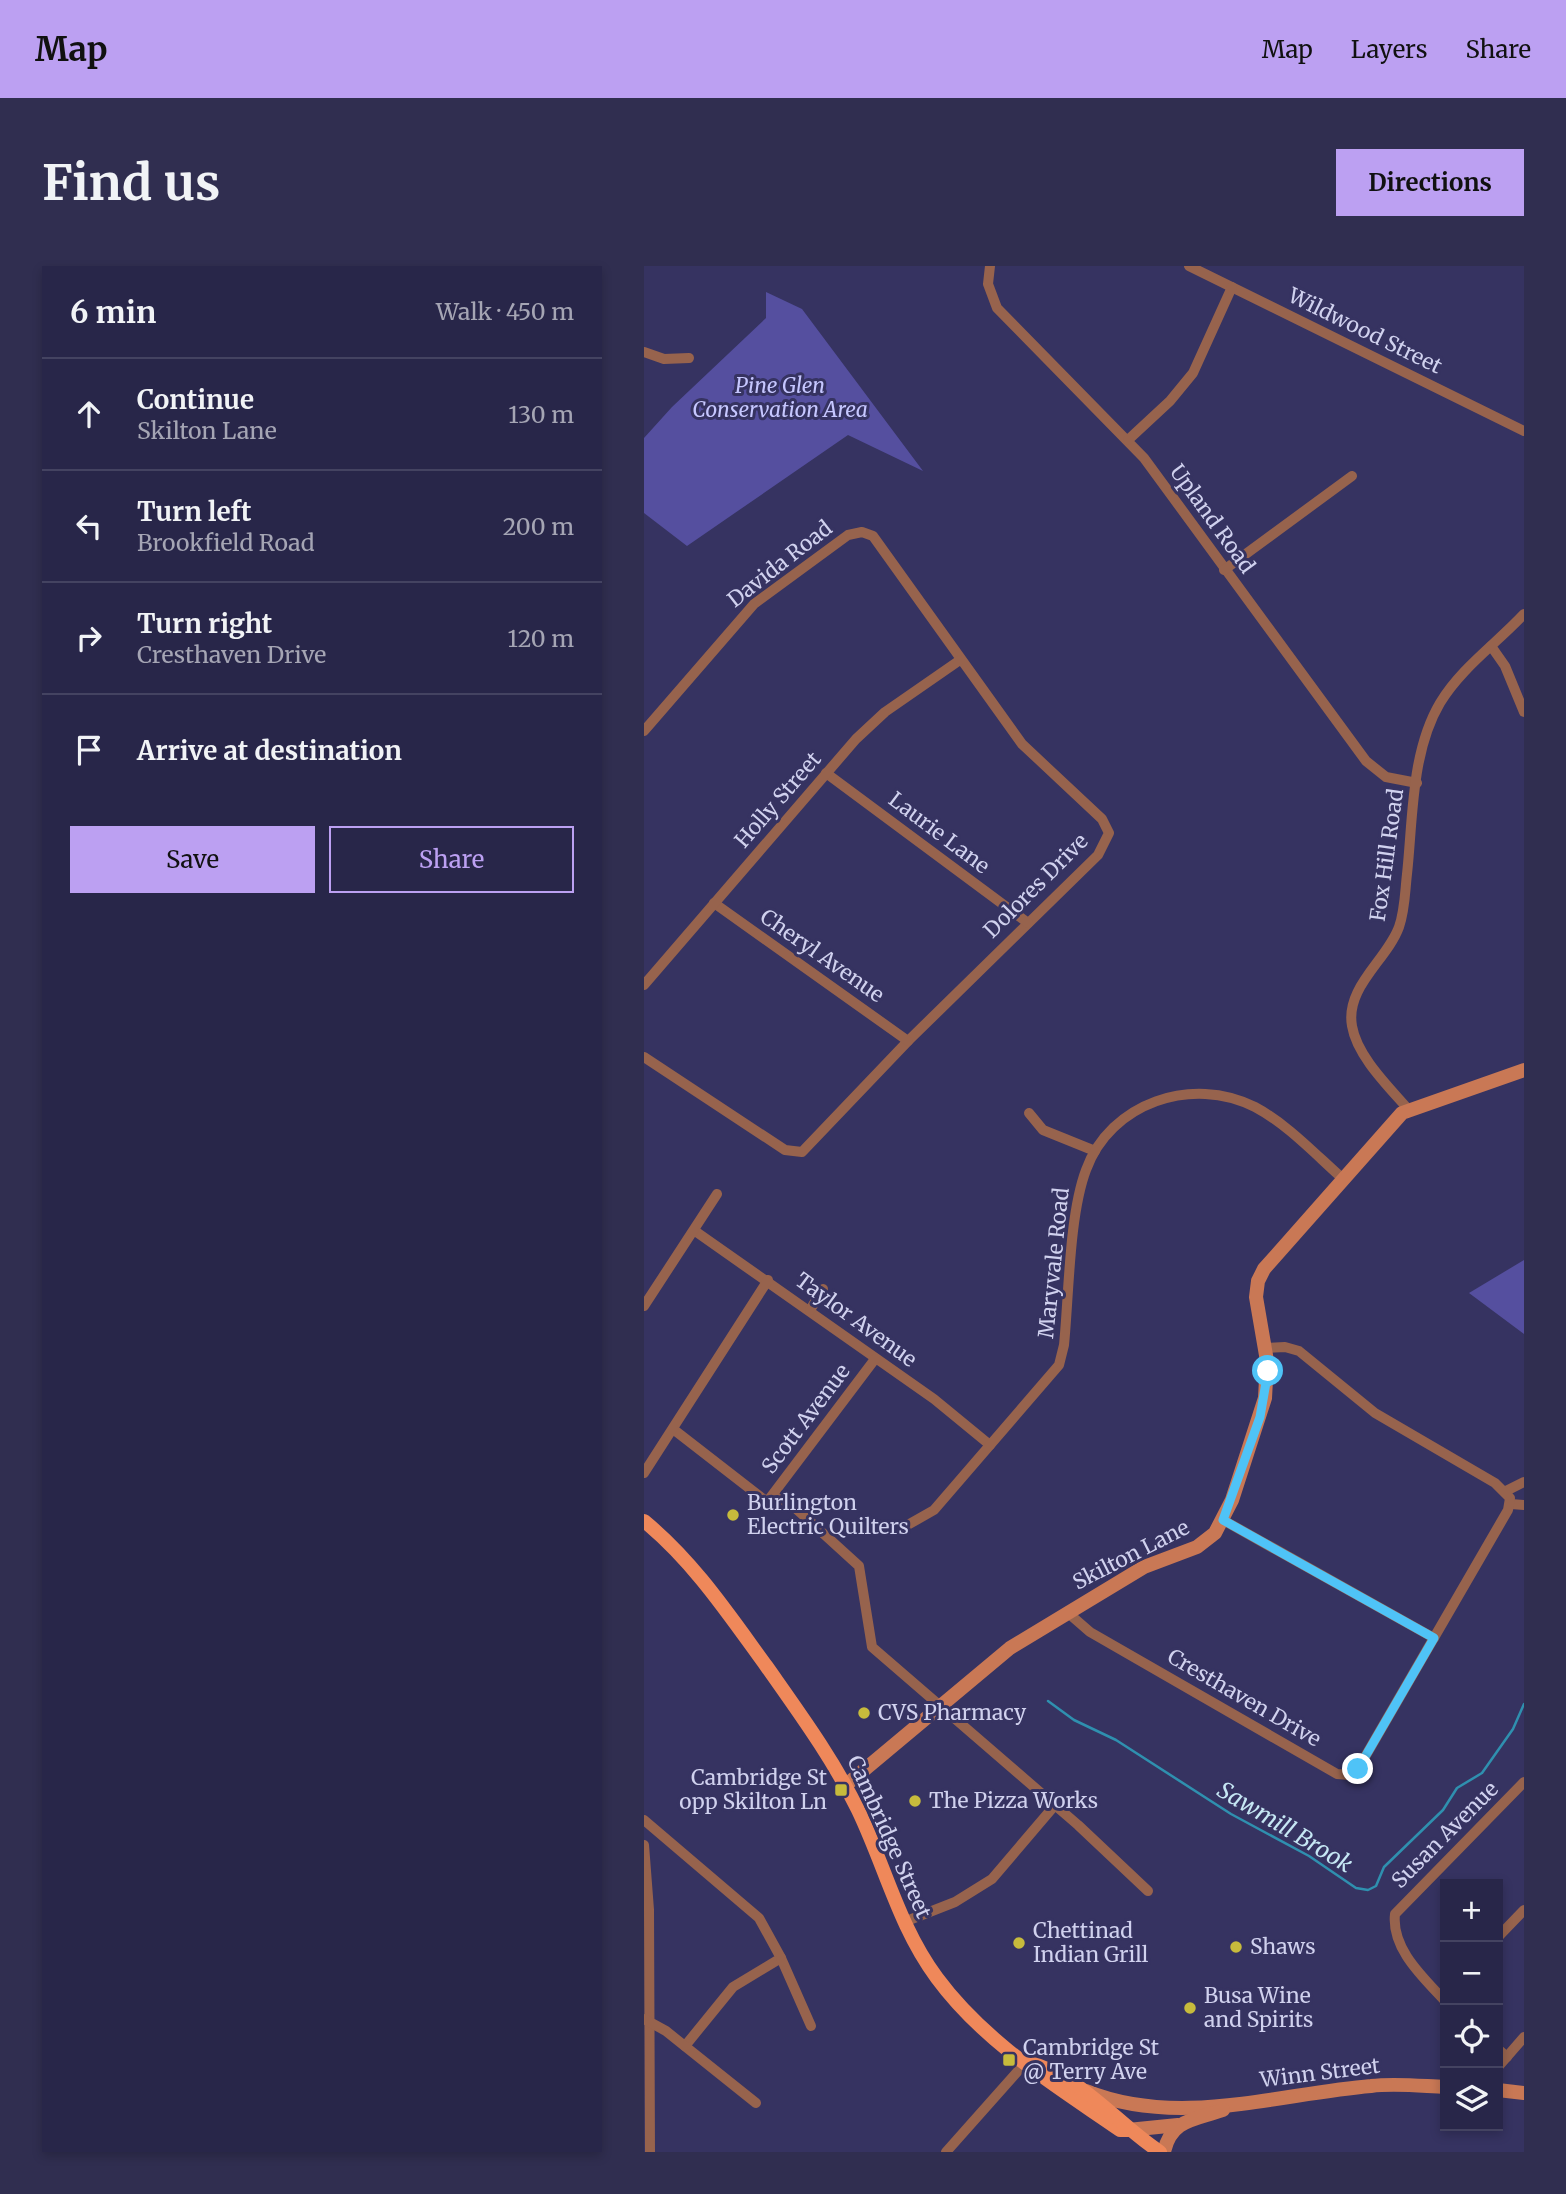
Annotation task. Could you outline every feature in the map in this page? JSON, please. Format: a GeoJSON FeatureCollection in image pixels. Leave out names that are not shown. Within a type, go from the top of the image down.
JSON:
{"type":"FeatureCollection","features":[{"type":"Feature","properties":{"kind":"main road","name":"Cambridge Street"},"geometry":{"type":"LineString","coordinates":[[644,1521],[671,1545],[705,1582],[827,1753],[846,1785],[904,1922],[922,1956],[951,1996],[986,2031],[1026,2062],[1041,2078],[1119,2130],[1128,2130]]}},
{"type":"Feature","properties":{"kind":"main road","name":"Cambridge Street"},"geometry":{"type":"LineString","coordinates":[[1026,2062],[1044,2066],[1075,2086],[1117,2115],[1128,2130],[1162,2152]]}},
{"type":"Feature","properties":{"kind":"street","name":"Upland Road"},"geometry":{"type":"LineString","coordinates":[[990,266],[988,284],[997,308],[1128,440],[1370,766],[1390,779],[1416,783]]}},
{"type":"Feature","properties":{"kind":"street","name":"Wildwood Street"},"geometry":{"type":"LineString","coordinates":[[1189,266],[1524,431]]}},
{"type":"Feature","properties":{"kind":"street"},"geometry":{"type":"LineString","coordinates":[[1128,440],[1170,401],[1193,373],[1232,287]]}},
{"type":"Feature","properties":{"kind":"street"},"geometry":{"type":"LineString","coordinates":[[644,352],[664,359],[689,359]]}},
{"type":"Feature","properties":{"kind":"street"},"geometry":{"type":"LineString","coordinates":[[1224,570],[1352,476]]}},
{"type":"Feature","properties":{"kind":"street","name":"Dolores Drive"},"geometry":{"type":"LineString","coordinates":[[644,1057],[785,1150],[798,1153],[809,1147],[908,1041],[1098,855],[1107,840],[1108,831],[1102,819],[1029,754],[873,536],[862,532]]}},
{"type":"Feature","properties":{"kind":"street","name":"Davida Road"},"geometry":{"type":"LineString","coordinates":[[644,731],[754,604],[830,546],[848,535],[862,532]]}},
{"type":"Feature","properties":{"kind":"street","name":"Fox Hill Road"},"geometry":{"type":"LineString","coordinates":[[1408,1109],[1368,1058],[1356,1038],[1351,1018],[1360,989],[1388,948],[1400,923],[1416,783],[1425,739],[1441,701],[1462,674],[1524,614]]}},
{"type":"Feature","properties":{"kind":"street"},"geometry":{"type":"LineString","coordinates":[[1491,646],[1505,666],[1524,712]]}},
{"type":"Feature","properties":{"kind":"street","name":"Holly Street"},"geometry":{"type":"LineString","coordinates":[[644,985],[856,739],[885,712],[960,660]]}},
{"type":"Feature","properties":{"kind":"street","name":"Laurie Lane"},"geometry":{"type":"LineString","coordinates":[[826,773],[1028,923]]}},
{"type":"Feature","properties":{"kind":"street","name":"Cheryl Avenue"},"geometry":{"type":"LineString","coordinates":[[714,903],[908,1041]]}},
{"type":"Feature","properties":{"kind":"street","name":"Skilton Lane"},"geometry":{"type":"LineString","coordinates":[[846,1785],[1001,1654],[1144,1567],[1203,1543],[1223,1520],[1263,1407],[1267,1381],[1265,1348],[1256,1297],[1261,1274],[1342,1178],[1408,1109],[1524,1070]]}},
{"type":"Feature","properties":{"kind":"street","name":"Maryvale Road"},"geometry":{"type":"LineString","coordinates":[[904,1527],[933,1511],[1048,1380],[1061,1361],[1080,1191],[1095,1151],[1118,1123],[1147,1104],[1181,1095],[1206,1094],[1229,1098],[1263,1112],[1342,1178]]}},
{"type":"Feature","properties":{"kind":"street"},"geometry":{"type":"LineString","coordinates":[[1029,1113],[1043,1130],[1095,1151]]}},
{"type":"Feature","properties":{"kind":"street"},"geometry":{"type":"LineString","coordinates":[[644,1306],[717,1195]]}},
{"type":"Feature","properties":{"kind":"street","name":"Taylor Avenue"},"geometry":{"type":"LineString","coordinates":[[695,1231],[943,1406],[990,1445]]}},
{"type":"Feature","properties":{"kind":"street"},"geometry":{"type":"LineString","coordinates":[[644,1473],[768,1280]]}},
{"type":"Feature","properties":{"kind":"street"},"geometry":{"type":"LineString","coordinates":[[810,1310],[823,1289]]}},
{"type":"Feature","properties":{"kind":"street"},"geometry":{"type":"LineString","coordinates":[[1265,1348],[1286,1347],[1299,1351],[1367,1408],[1506,1491],[1511,1504],[1524,1505]]}},
{"type":"Feature","properties":{"kind":"street","name":"Scott Avenue"},"geometry":{"type":"LineString","coordinates":[[767,1502],[875,1359]]}},
{"type":"Feature","properties":{"kind":"street"},"geometry":{"type":"LineString","coordinates":[[673,1429],[767,1502],[781,1499],[792,1505],[859,1566],[863,1576],[872,1647],[1004,1764],[1055,1805],[1148,1891]]}},
{"type":"Feature","properties":{"kind":"street"},"geometry":{"type":"LineString","coordinates":[[1506,1491],[1524,1482]]}},
{"type":"Feature","properties":{"kind":"street","name":"Cresthaven Drive"},"geometry":{"type":"LineString","coordinates":[[1067,1612],[1090,1632],[1343,1776],[1358,1769],[1511,1504]]}},
{"type":"Feature","properties":{"kind":"street"},"geometry":{"type":"LineString","coordinates":[[1223,1520],[1434,1638]]}},
{"type":"Feature","properties":{"kind":"street"},"geometry":{"type":"LineString","coordinates":[[923,1691],[926,1716]]}},
{"type":"Feature","properties":{"kind":"street","name":"Susan Avenue"},"geometry":{"type":"LineString","coordinates":[[1440,1992],[1406,1955],[1396,1931],[1395,1916],[1524,1782]]}},
{"type":"Feature","properties":{"kind":"street"},"geometry":{"type":"LineString","coordinates":[[904,1922],[956,1902],[992,1879],[1055,1805]]}},
{"type":"Feature","properties":{"kind":"street"},"geometry":{"type":"LineString","coordinates":[[644,1820],[759,1918],[781,1958],[811,2026]]}},
{"type":"Feature","properties":{"kind":"street"},"geometry":{"type":"LineString","coordinates":[[644,1845],[649,1910],[646,2020],[650,2152]]}},
{"type":"Feature","properties":{"kind":"street"},"geometry":{"type":"LineString","coordinates":[[1503,1932],[1524,1910]]}},
{"type":"Feature","properties":{"kind":"street"},"geometry":{"type":"LineString","coordinates":[[685,2046],[733,1987],[781,1958]]}},
{"type":"Feature","properties":{"kind":"street"},"geometry":{"type":"LineString","coordinates":[[646,2020],[685,2046],[756,2103]]}},
{"type":"Feature","properties":{"kind":"street"},"geometry":{"type":"LineString","coordinates":[[1503,2061],[1524,2037]]}},
{"type":"Feature","properties":{"kind":"street"},"geometry":{"type":"LineString","coordinates":[[1503,2053],[1507,2057]]}},
{"type":"Feature","properties":{"kind":"street"},"geometry":{"type":"LineString","coordinates":[[946,2152],[1026,2062]]}},
{"type":"Feature","properties":{"kind":"street","name":"Winn Street"},"geometry":{"type":"LineString","coordinates":[[1075,2086],[1119,2102],[1159,2108],[1242,2104],[1376,2085],[1440,2087]]}},
{"type":"Feature","properties":{"kind":"street"},"geometry":{"type":"LineString","coordinates":[[1503,2091],[1524,2093]]}},
{"type":"Feature","properties":{"kind":"street","name":"Winn Street"},"geometry":{"type":"LineString","coordinates":[[1128,2130],[1182,2124],[1242,2104]]}},
{"type":"Feature","properties":{"kind":"street"},"geometry":{"type":"LineString","coordinates":[[1128,2130],[1141,2117],[1159,2108]]}},
{"type":"Feature","properties":{"kind":"street"},"geometry":{"type":"LineString","coordinates":[[1162,2152],[1170,2132],[1182,2124]]}},
{"type":"Feature","properties":{"kind":"green space","name":"Pine Glen Conservation Area"},"geometry":{"type":"Polygon","coordinates":[[[766,292],[802,309],[923,471],[848,435],[687,546],[644,513],[644,438],[672,407],[766,318],[766,292]]]}},
{"type":"Feature","properties":{"kind":"green space"},"geometry":{"type":"Polygon","coordinates":[[[1524,1260],[1524,1334],[1469,1293],[1524,1260]]]}},
{"type":"Feature","properties":{"kind":"waterway","name":"Sawmill Brook"},"geometry":{"type":"LineString","coordinates":[[1048,1701],[1074,1720],[1116,1740],[1231,1814],[1309,1856],[1356,1888],[1368,1890],[1376,1886],[1384,1867],[1443,1810],[1457,1788],[1482,1773],[1513,1729],[1524,1704]]}},
{"type":"Feature","properties":{"kind":"place","name":"Burlington Electric Quilters"},"geometry":{"type":"Point","coordinates":[733,1515]}},
{"type":"Feature","properties":{"kind":"place","name":"CVS Pharmacy"},"geometry":{"type":"Point","coordinates":[864,1713]}},
{"type":"Feature","properties":{"kind":"place","name":"Cambridge St opp Skilton Ln"},"geometry":{"type":"Point","coordinates":[841,1790]}},
{"type":"Feature","properties":{"kind":"place","name":"The Pizza Works"},"geometry":{"type":"Point","coordinates":[915,1801]}},
{"type":"Feature","properties":{"kind":"place","name":"Chettinad Indian Grill"},"geometry":{"type":"Point","coordinates":[1019,1943]}},
{"type":"Feature","properties":{"kind":"place","name":"Shaws"},"geometry":{"type":"Point","coordinates":[1236,1947]}},
{"type":"Feature","properties":{"kind":"place","name":"Busa Wine and Spirits"},"geometry":{"type":"Point","coordinates":[1190,2008]}},
{"type":"Feature","properties":{"kind":"place","name":"Cambridge St @ Terry Ave"},"geometry":{"type":"Point","coordinates":[1009,2060]}},
{"type":"Feature","properties":{"kind":"route"},"geometry":{"type":"LineString","coordinates":[[1268,1371],[1260,1417],[1223,1520],[1240,1526],[1434,1638],[1358,1769]]}}]}
